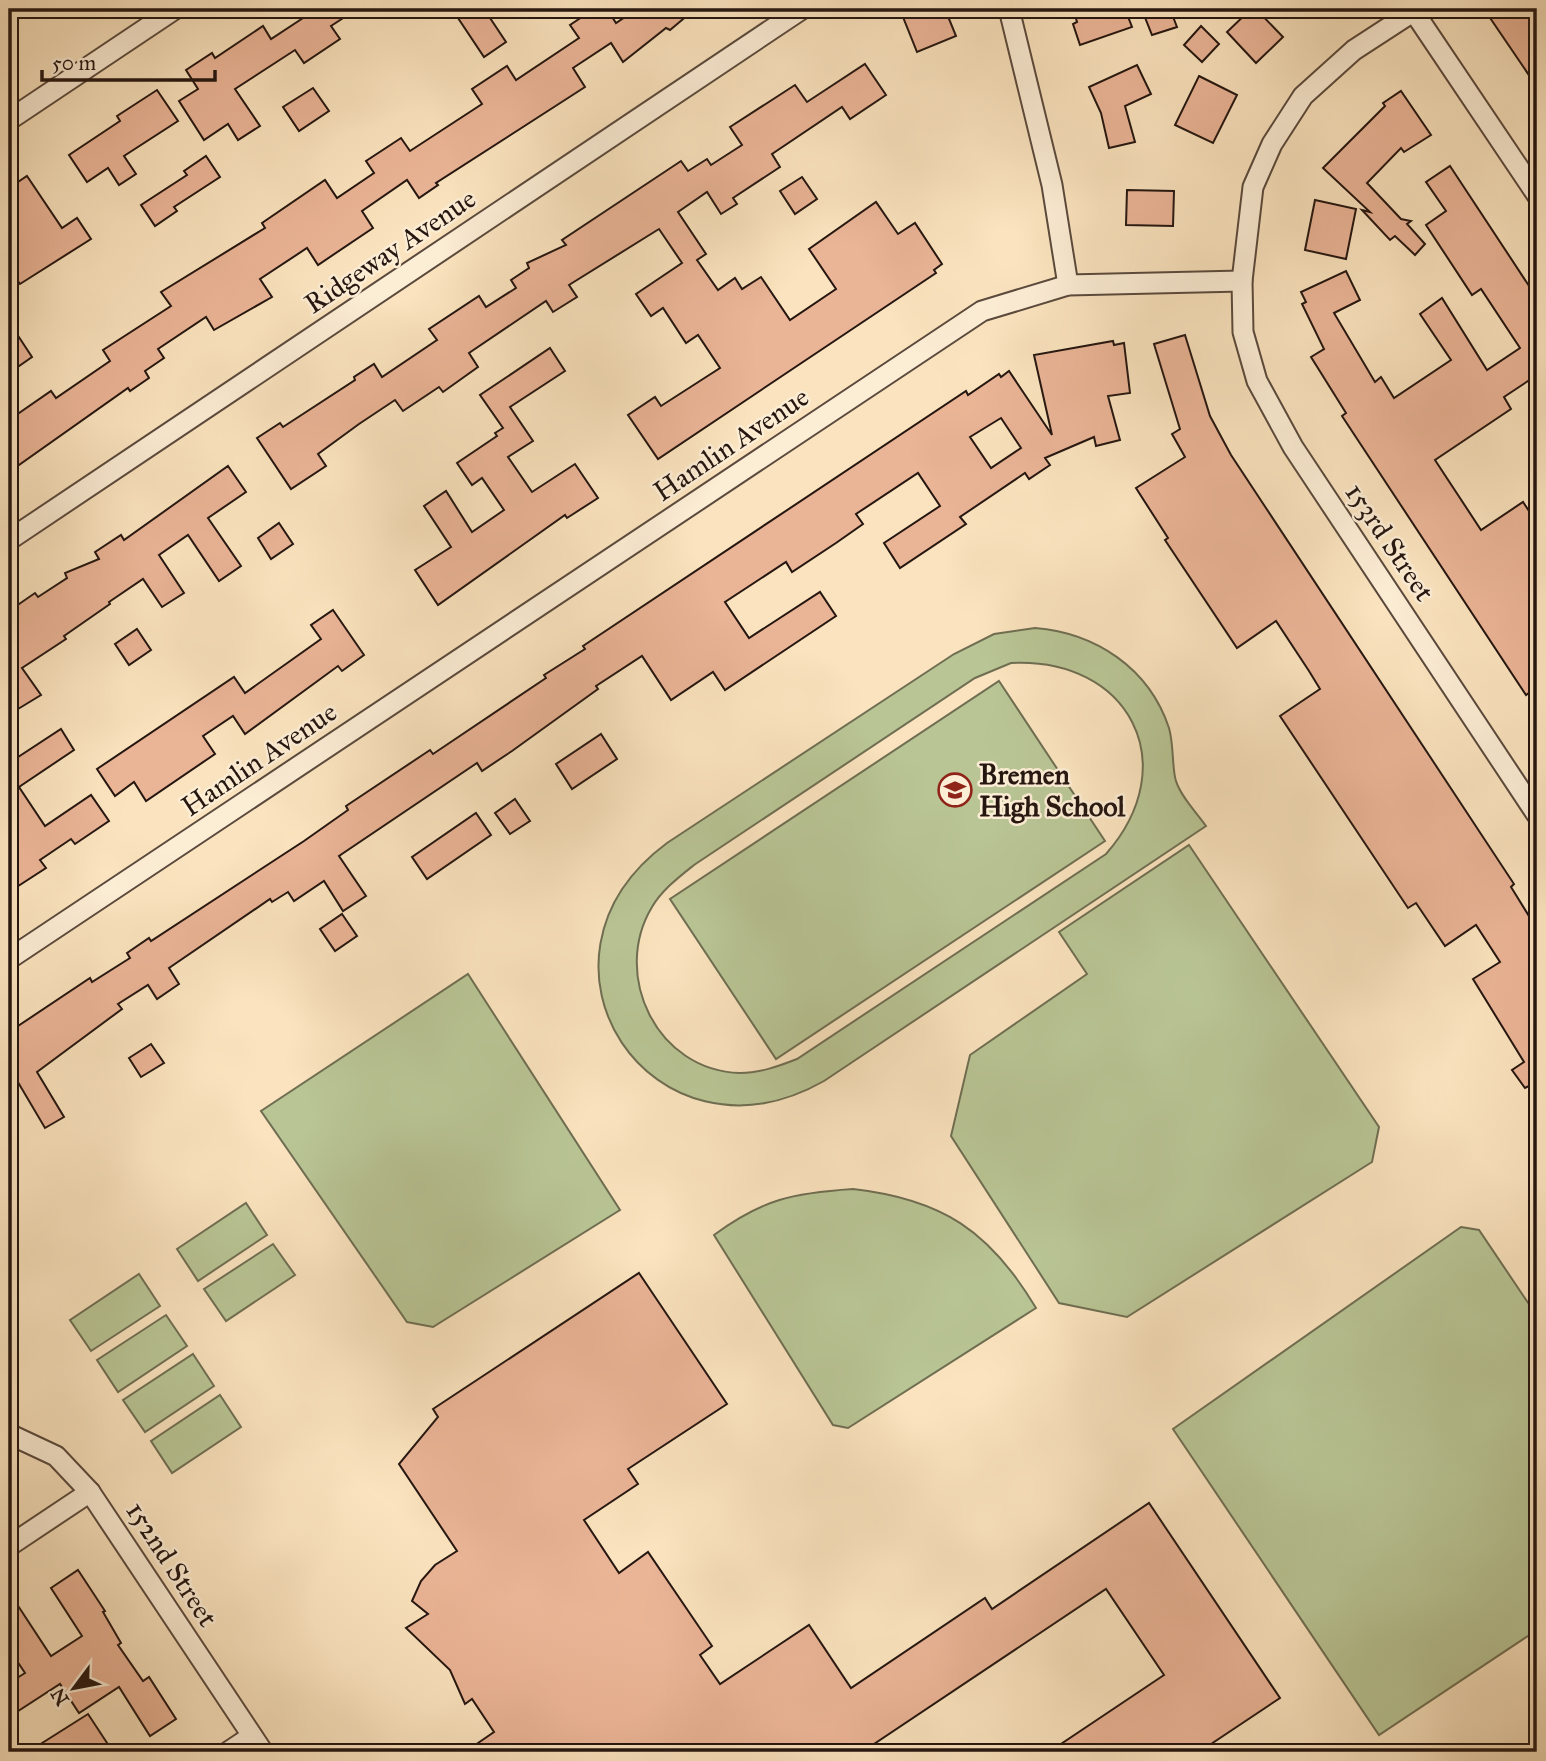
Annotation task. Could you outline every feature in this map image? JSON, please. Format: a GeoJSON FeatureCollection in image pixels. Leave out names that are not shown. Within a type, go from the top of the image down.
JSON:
{"type":"FeatureCollection","features":[{"type":"Feature","properties":{"kind":"street"},"geometry":{"type":"LineString","coordinates":[[9,120],[175,9]]}},
{"type":"Feature","properties":{"kind":"street","name":"Ridgeway Avenue"},"geometry":{"type":"LineString","coordinates":[[9,540],[802,9]]}},
{"type":"Feature","properties":{"kind":"street"},"geometry":{"type":"LineString","coordinates":[[1009,9],[1052,184],[1068,285]]}},
{"type":"Feature","properties":{"kind":"street"},"geometry":{"type":"LineString","coordinates":[[1242,281],[1252,187],[1272,145],[1303,96],[1354,50],[1413,10],[1537,195]]}},
{"type":"Feature","properties":{"kind":"street","name":"Hamlin Avenue"},"geometry":{"type":"LineString","coordinates":[[9,959],[982,311],[1068,285],[1242,281]]}},
{"type":"Feature","properties":{"kind":"street","name":"153rd Street"},"geometry":{"type":"LineString","coordinates":[[1242,281],[1241,314],[1247,351],[1257,381],[1275,415],[1537,815]]}},
{"type":"Feature","properties":{"kind":"street","name":"152nd Street"},"geometry":{"type":"LineString","coordinates":[[9,1434],[56,1456],[90,1492],[258,1744]]}},
{"type":"Feature","properties":{"kind":"street"},"geometry":{"type":"LineString","coordinates":[[9,1546],[90,1492]]}},
{"type":"Feature","properties":{"kind":"street"},"geometry":{"type":"LineString","coordinates":[[228,1752],[258,1744]]}},
{"type":"Feature","properties":{"kind":"green space"},"geometry":{"type":"Polygon","coordinates":[[[1035,628],[1057,631],[1099,646],[1134,671],[1160,707],[1169,728],[1178,787],[1206,826],[824,1081],[762,1103],[705,1101],[657,1079],[622,1043],[602,996],[600,944],[621,891],[667,843],[954,654],[994,634],[1035,628]],[[1011,663],[975,678],[694,865],[671,884],[652,907],[641,934],[637,961],[640,989],[650,1015],[665,1038],[685,1056],[711,1068],[740,1073],[776,1067],[797,1059],[1106,854],[1129,820],[1141,785],[1142,752],[1132,722],[1114,697],[1087,678],[1052,666],[1011,663]]]}},
{"type":"Feature","properties":{"kind":"green space"},"geometry":{"type":"Polygon","coordinates":[[[999,681],[1105,841],[776,1059],[670,899],[999,681]]]}},
{"type":"Feature","properties":{"kind":"green space"},"geometry":{"type":"Polygon","coordinates":[[[1189,845],[1379,1127],[1372,1162],[1127,1317],[1059,1303],[951,1136],[970,1055],[1087,974],[1059,932],[1189,845]]]}},
{"type":"Feature","properties":{"kind":"green space"},"geometry":{"type":"Polygon","coordinates":[[[468,974],[620,1210],[433,1327],[407,1322],[261,1111],[468,974]]]}},
{"type":"Feature","properties":{"kind":"green space"},"geometry":{"type":"Polygon","coordinates":[[[853,1189],[913,1201],[961,1223],[1001,1258],[1036,1308],[848,1428],[833,1425],[714,1235],[748,1213],[779,1200],[853,1189]]]}},
{"type":"Feature","properties":{"kind":"green space"},"geometry":{"type":"Polygon","coordinates":[[[246,1203],[267,1235],[198,1281],[177,1249],[246,1203]]]}},
{"type":"Feature","properties":{"kind":"green space"},"geometry":{"type":"Polygon","coordinates":[[[1461,1227],[1479,1230],[1537,1316],[1537,1630],[1379,1735],[1173,1429],[1461,1227]]]}},
{"type":"Feature","properties":{"kind":"green space"},"geometry":{"type":"Polygon","coordinates":[[[273,1244],[295,1275],[226,1321],[204,1289],[273,1244]]]}},
{"type":"Feature","properties":{"kind":"green space"},"geometry":{"type":"Polygon","coordinates":[[[139,1274],[160,1306],[91,1351],[70,1320],[139,1274]]]}},
{"type":"Feature","properties":{"kind":"green space"},"geometry":{"type":"Polygon","coordinates":[[[166,1315],[187,1346],[118,1392],[97,1360],[166,1315]]]}},
{"type":"Feature","properties":{"kind":"green space"},"geometry":{"type":"Polygon","coordinates":[[[193,1354],[214,1386],[145,1432],[123,1400],[193,1354]]]}},
{"type":"Feature","properties":{"kind":"green space"},"geometry":{"type":"Polygon","coordinates":[[[220,1395],[241,1427],[172,1473],[151,1441],[220,1395]]]}},
{"type":"Feature","properties":{"kind":"building"},"geometry":{"type":"Polygon","coordinates":[[[297,9],[357,9],[331,26],[340,39],[304,63],[295,50],[235,89],[260,126],[238,140],[228,124],[204,140],[179,101],[198,89],[186,70],[212,53],[215,58],[263,26],[271,39],[303,18],[297,9]]]}},
{"type":"Feature","properties":{"kind":"building"},"geometry":{"type":"Polygon","coordinates":[[[452,9],[484,9],[506,42],[484,57],[452,9]]]}},
{"type":"Feature","properties":{"kind":"building"},"geometry":{"type":"Polygon","coordinates":[[[594,9],[607,9],[616,23],[637,9],[695,9],[623,62],[611,43],[573,68],[585,87],[436,183],[438,185],[419,198],[407,180],[362,211],[373,228],[318,265],[307,248],[260,279],[272,297],[214,330],[206,317],[158,349],[164,358],[145,371],[149,378],[130,391],[128,388],[9,472],[9,420],[51,391],[56,398],[110,361],[103,350],[171,306],[161,292],[265,228],[262,223],[325,180],[337,198],[374,173],[366,161],[401,138],[410,151],[482,104],[472,89],[507,66],[516,80],[579,38],[570,25],[594,9]]]}},
{"type":"Feature","properties":{"kind":"building"},"geometry":{"type":"Polygon","coordinates":[[[923,9],[945,9],[956,36],[917,52],[903,17],[923,9]]]}},
{"type":"Feature","properties":{"kind":"building"},"geometry":{"type":"Polygon","coordinates":[[[1085,9],[1125,9],[1132,27],[1080,45],[1073,24],[1077,22],[1074,12],[1085,9]]]}},
{"type":"Feature","properties":{"kind":"building"},"geometry":{"type":"Polygon","coordinates":[[[1170,9],[1177,27],[1152,35],[1144,15],[1170,9]]]}},
{"type":"Feature","properties":{"kind":"building"},"geometry":{"type":"Polygon","coordinates":[[[1251,9],[1256,9],[1283,37],[1256,63],[1227,32],[1251,9]]]}},
{"type":"Feature","properties":{"kind":"building"},"geometry":{"type":"Polygon","coordinates":[[[1484,9],[1537,9],[1537,87],[1484,9]]]}},
{"type":"Feature","properties":{"kind":"building"},"geometry":{"type":"Polygon","coordinates":[[[1201,26],[1219,44],[1202,62],[1184,45],[1201,26]]]}},
{"type":"Feature","properties":{"kind":"building"},"geometry":{"type":"Polygon","coordinates":[[[865,64],[886,95],[850,119],[842,107],[772,154],[780,167],[733,198],[737,204],[721,214],[707,192],[678,212],[706,254],[697,260],[718,290],[735,278],[742,289],[761,277],[790,320],[836,289],[809,249],[876,202],[898,234],[915,223],[942,264],[934,270],[936,273],[658,459],[628,415],[655,397],[661,406],[720,368],[698,335],[686,343],[663,308],[651,316],[636,294],[682,263],[659,229],[569,285],[577,297],[553,312],[546,301],[469,353],[478,367],[443,392],[439,387],[403,411],[395,400],[359,424],[318,454],[326,466],[291,489],[257,438],[280,423],[283,427],[355,380],[354,377],[374,364],[382,377],[437,340],[429,329],[479,296],[486,307],[516,288],[511,280],[529,268],[527,263],[566,245],[562,240],[681,161],[688,171],[707,159],[711,165],[742,145],[730,127],[795,85],[807,102],[865,64]]]}},
{"type":"Feature","properties":{"kind":"building"},"geometry":{"type":"Polygon","coordinates":[[[1137,65],[1151,94],[1125,106],[1135,142],[1109,148],[1101,113],[1089,87],[1137,65]]]}},
{"type":"Feature","properties":{"kind":"building"},"geometry":{"type":"Polygon","coordinates":[[[1199,76],[1237,95],[1213,143],[1175,125],[1199,76]]]}},
{"type":"Feature","properties":{"kind":"building"},"geometry":{"type":"Polygon","coordinates":[[[313,88],[329,111],[299,131],[283,107],[313,88]]]}},
{"type":"Feature","properties":{"kind":"building"},"geometry":{"type":"Polygon","coordinates":[[[157,90],[178,121],[124,156],[136,174],[119,185],[108,168],[87,182],[69,155],[120,121],[117,116],[157,90]]]}},
{"type":"Feature","properties":{"kind":"building"},"geometry":{"type":"Polygon","coordinates":[[[1401,91],[1431,135],[1404,152],[1401,148],[1367,183],[1401,219],[1411,221],[1407,224],[1425,244],[1415,255],[1395,236],[1390,240],[1362,210],[1370,212],[1323,168],[1385,106],[1383,103],[1401,91]]]}},
{"type":"Feature","properties":{"kind":"building"},"geometry":{"type":"Polygon","coordinates":[[[206,156],[220,177],[174,207],[177,211],[155,226],[141,205],[187,175],[184,171],[206,156]]]}},
{"type":"Feature","properties":{"kind":"building"},"geometry":{"type":"Polygon","coordinates":[[[1450,166],[1537,298],[1537,375],[1504,397],[1511,409],[1435,460],[1481,530],[1523,502],[1537,523],[1537,687],[1526,695],[1342,416],[1346,413],[1311,357],[1324,349],[1302,304],[1306,302],[1301,292],[1346,271],[1360,300],[1334,313],[1375,382],[1381,377],[1394,398],[1451,360],[1420,314],[1442,298],[1487,370],[1520,348],[1481,289],[1472,295],[1426,225],[1446,211],[1426,182],[1450,166]]]}},
{"type":"Feature","properties":{"kind":"building"},"geometry":{"type":"Polygon","coordinates":[[[27,176],[62,228],[77,218],[91,239],[20,284],[9,268],[9,188],[27,176]]]}},
{"type":"Feature","properties":{"kind":"building"},"geometry":{"type":"Polygon","coordinates":[[[802,177],[817,199],[795,214],[780,191],[802,177]]]}},
{"type":"Feature","properties":{"kind":"building"},"geometry":{"type":"Polygon","coordinates":[[[1127,190],[1174,191],[1173,226],[1126,225],[1127,190]]]}},
{"type":"Feature","properties":{"kind":"building"},"geometry":{"type":"Polygon","coordinates":[[[1315,200],[1356,209],[1346,259],[1305,250],[1315,200]]]}},
{"type":"Feature","properties":{"kind":"building"},"geometry":{"type":"Polygon","coordinates":[[[9,322],[32,357],[9,373],[9,322]]]}},
{"type":"Feature","properties":{"kind":"building"},"geometry":{"type":"Polygon","coordinates":[[[1185,335],[1210,416],[1231,455],[1514,884],[1511,887],[1537,929],[1537,1082],[1525,1088],[1512,1070],[1524,1062],[1473,979],[1500,962],[1476,925],[1445,946],[1416,903],[1408,908],[1280,716],[1320,689],[1309,671],[1276,621],[1237,648],[1165,540],[1168,538],[1136,488],[1185,457],[1172,434],[1180,429],[1154,344],[1185,335]]]}},
{"type":"Feature","properties":{"kind":"building"},"geometry":{"type":"Polygon","coordinates":[[[1113,341],[1114,345],[1124,343],[1130,393],[1108,396],[1120,440],[1096,446],[1094,437],[1045,458],[1050,465],[1029,479],[1025,473],[960,517],[966,524],[900,568],[884,543],[940,506],[918,473],[856,514],[863,524],[836,543],[792,572],[786,562],[725,602],[749,638],[820,592],[836,616],[725,690],[713,672],[671,700],[642,656],[596,686],[598,689],[482,771],[477,763],[339,856],[366,896],[343,911],[324,881],[294,901],[288,892],[272,902],[270,899],[169,968],[179,984],[157,999],[148,985],[118,1004],[122,1009],[37,1072],[64,1117],[45,1128],[9,1067],[9,1032],[90,978],[92,982],[130,958],[127,953],[149,938],[151,941],[304,841],[348,810],[346,806],[430,750],[433,754],[546,678],[544,675],[585,649],[583,646],[966,391],[968,395],[999,374],[1001,377],[1009,371],[1052,435],[1034,355],[1113,341]],[[1001,418],[970,437],[991,468],[1021,448],[1001,418]]]}},
{"type":"Feature","properties":{"kind":"building"},"geometry":{"type":"Polygon","coordinates":[[[550,348],[565,371],[510,407],[533,441],[508,457],[532,492],[575,464],[598,498],[567,518],[565,515],[438,605],[415,570],[451,547],[424,506],[446,491],[472,532],[504,510],[482,478],[472,485],[457,463],[497,436],[495,433],[503,428],[480,395],[550,348]]]}},
{"type":"Feature","properties":{"kind":"building"},"geometry":{"type":"Polygon","coordinates":[[[228,466],[246,492],[208,518],[241,566],[219,581],[188,535],[159,555],[184,593],[162,607],[143,579],[109,602],[110,604],[64,636],[66,639],[22,668],[41,695],[18,709],[9,695],[9,611],[35,593],[38,597],[67,578],[65,573],[99,559],[95,552],[121,535],[124,540],[228,466]]]}},
{"type":"Feature","properties":{"kind":"building"},"geometry":{"type":"Polygon","coordinates":[[[279,523],[293,544],[271,559],[258,538],[279,523]]]}},
{"type":"Feature","properties":{"kind":"building"},"geometry":{"type":"Polygon","coordinates":[[[333,610],[364,655],[342,671],[338,666],[245,734],[233,716],[203,736],[215,754],[146,801],[134,782],[115,796],[97,769],[234,677],[245,693],[321,639],[311,625],[333,610]]]}},
{"type":"Feature","properties":{"kind":"building"},"geometry":{"type":"Polygon","coordinates":[[[137,629],[151,650],[129,665],[115,644],[137,629]]]}},
{"type":"Feature","properties":{"kind":"building"},"geometry":{"type":"Polygon","coordinates":[[[61,729],[74,750],[19,787],[45,826],[91,795],[109,821],[75,844],[71,839],[40,860],[46,868],[9,892],[9,763],[61,729]]]}},
{"type":"Feature","properties":{"kind":"building"},"geometry":{"type":"Polygon","coordinates":[[[601,734],[617,759],[572,789],[556,764],[601,734]]]}},
{"type":"Feature","properties":{"kind":"building"},"geometry":{"type":"Polygon","coordinates":[[[515,799],[530,821],[510,834],[495,813],[515,799]]]}},
{"type":"Feature","properties":{"kind":"building"},"geometry":{"type":"Polygon","coordinates":[[[476,813],[491,835],[427,879],[412,857],[476,813]]]}},
{"type":"Feature","properties":{"kind":"building"},"geometry":{"type":"Polygon","coordinates":[[[342,914],[357,936],[335,951],[320,929],[342,914]]]}},
{"type":"Feature","properties":{"kind":"building"},"geometry":{"type":"Polygon","coordinates":[[[151,1044],[164,1063],[141,1077],[129,1058],[151,1044]]]}},
{"type":"Feature","properties":{"kind":"building"},"geometry":{"type":"Polygon","coordinates":[[[639,1273],[727,1404],[628,1469],[638,1484],[584,1520],[619,1573],[648,1552],[712,1646],[700,1655],[720,1684],[809,1625],[851,1688],[985,1598],[992,1609],[1149,1503],[1280,1698],[1199,1752],[1049,1752],[1164,1675],[1106,1589],[862,1752],[465,1752],[494,1732],[472,1699],[465,1704],[450,1670],[406,1628],[428,1614],[412,1601],[421,1581],[435,1565],[457,1551],[399,1464],[438,1417],[433,1409],[639,1273]]]}},
{"type":"Feature","properties":{"kind":"building"},"geometry":{"type":"Polygon","coordinates":[[[78,1570],[105,1611],[103,1612],[121,1643],[118,1645],[143,1681],[149,1677],[176,1719],[150,1736],[119,1687],[79,1713],[60,1684],[9,1717],[9,1683],[25,1673],[9,1649],[9,1592],[51,1656],[82,1636],[51,1588],[78,1570]]]}},
{"type":"Feature","properties":{"kind":"building"},"geometry":{"type":"Polygon","coordinates":[[[88,1714],[113,1752],[28,1752],[88,1714]]]}},
{"type":"Feature","properties":{"kind":"place","name":"Bremen High School"},"geometry":{"type":"Point","coordinates":[955,790]}}]}
